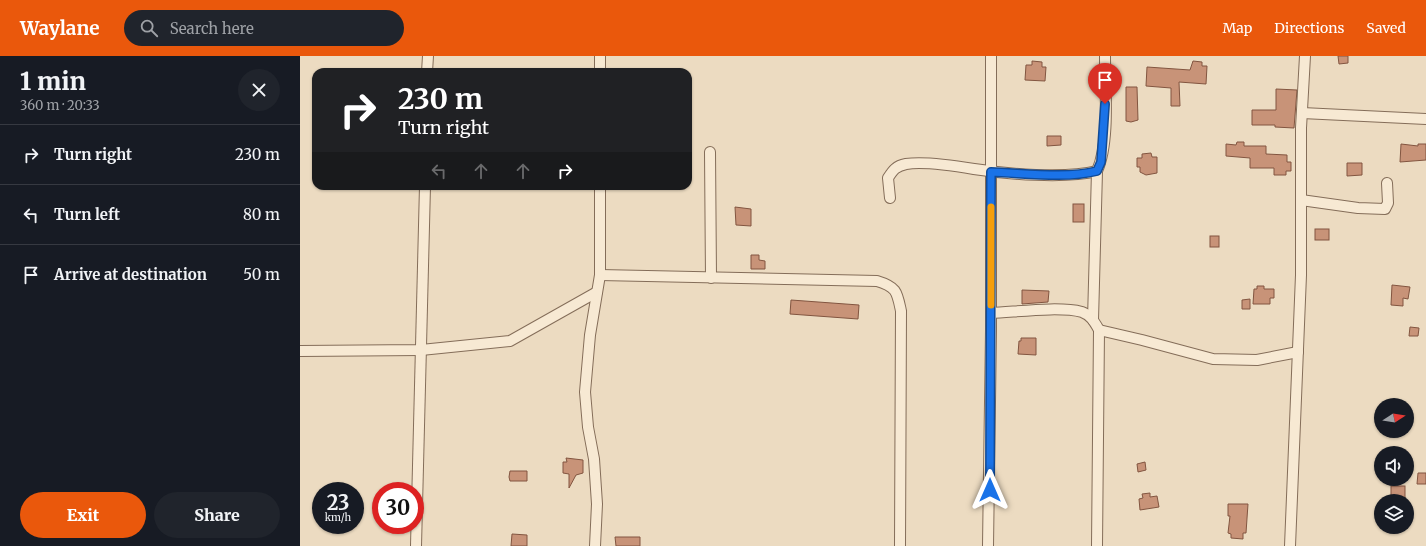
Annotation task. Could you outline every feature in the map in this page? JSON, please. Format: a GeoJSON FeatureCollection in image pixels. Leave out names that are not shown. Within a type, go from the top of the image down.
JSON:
{"type":"FeatureCollection","features":[{"type":"Feature","properties":{"kind":"street"},"geometry":{"type":"LineString","coordinates":[[427,68],[428,56]]}},
{"type":"Feature","properties":{"kind":"street"},"geometry":{"type":"LineString","coordinates":[[600,56],[600,68]]}},
{"type":"Feature","properties":{"kind":"street"},"geometry":{"type":"LineString","coordinates":[[988,546],[991,313],[991,56]]}},
{"type":"Feature","properties":{"kind":"street"},"geometry":{"type":"LineString","coordinates":[[1093,320],[1097,171],[1101,162],[1105,120],[1105,56]]}},
{"type":"Feature","properties":{"kind":"street"},"geometry":{"type":"LineString","coordinates":[[1290,546],[1302,274],[1302,113],[1305,56]]}},
{"type":"Feature","properties":{"kind":"street"},"geometry":{"type":"LineString","coordinates":[[1302,113],[1426,119]]}},
{"type":"Feature","properties":{"kind":"street"},"geometry":{"type":"LineString","coordinates":[[710,152],[711,278]]}},
{"type":"Feature","properties":{"kind":"street"},"geometry":{"type":"LineString","coordinates":[[890,198],[888,178],[895,167],[908,164],[949,166],[991,172],[1037,174],[1086,173],[1097,171]]}},
{"type":"Feature","properties":{"kind":"street"},"geometry":{"type":"LineString","coordinates":[[1302,200],[1358,208],[1385,209],[1388,203],[1387,183]]}},
{"type":"Feature","properties":{"kind":"street"},"geometry":{"type":"LineString","coordinates":[[416,546],[425,190]]}},
{"type":"Feature","properties":{"kind":"street"},"geometry":{"type":"LineString","coordinates":[[595,546],[597,504],[594,459],[588,427],[585,392],[590,335],[600,275],[600,190]]}},
{"type":"Feature","properties":{"kind":"street"},"geometry":{"type":"LineString","coordinates":[[600,275],[877,281],[890,285],[897,292],[901,311],[900,546]]}},
{"type":"Feature","properties":{"kind":"street"},"geometry":{"type":"LineString","coordinates":[[300,351],[421,350],[510,341],[597,292]]}},
{"type":"Feature","properties":{"kind":"street"},"geometry":{"type":"LineString","coordinates":[[991,313],[1060,310],[1083,312],[1093,320],[1099,330],[1097,546]]}},
{"type":"Feature","properties":{"kind":"street"},"geometry":{"type":"LineString","coordinates":[[1099,330],[1213,359],[1257,360],[1298,352]]}},
{"type":"Feature","properties":{"kind":"building"},"geometry":{"type":"Polygon","coordinates":[[[1338,56],[1348,56],[1348,63],[1339,64],[1338,56]]]}},
{"type":"Feature","properties":{"kind":"building"},"geometry":{"type":"Polygon","coordinates":[[[1032,61],[1042,62],[1042,67],[1046,67],[1045,81],[1025,80],[1026,65],[1032,65],[1032,61]]]}},
{"type":"Feature","properties":{"kind":"building"},"geometry":{"type":"Polygon","coordinates":[[[1193,61],[1202,62],[1202,66],[1207,66],[1206,84],[1179,82],[1180,106],[1171,106],[1171,88],[1146,86],[1147,67],[1190,70],[1193,61]]]}},
{"type":"Feature","properties":{"kind":"building"},"geometry":{"type":"Polygon","coordinates":[[[1126,87],[1137,87],[1138,120],[1131,122],[1126,121],[1126,87]]]}},
{"type":"Feature","properties":{"kind":"building"},"geometry":{"type":"Polygon","coordinates":[[[1276,89],[1297,90],[1294,128],[1275,127],[1275,125],[1252,125],[1252,110],[1276,110],[1276,89]]]}},
{"type":"Feature","properties":{"kind":"building"},"geometry":{"type":"Polygon","coordinates":[[[1047,136],[1061,136],[1061,145],[1047,146],[1047,136]]]}},
{"type":"Feature","properties":{"kind":"building"},"geometry":{"type":"Polygon","coordinates":[[[1237,142],[1244,142],[1244,146],[1266,146],[1266,154],[1287,155],[1287,162],[1291,162],[1291,171],[1286,171],[1286,175],[1274,175],[1274,168],[1250,168],[1250,158],[1226,156],[1226,144],[1236,145],[1237,142]]]}},
{"type":"Feature","properties":{"kind":"building"},"geometry":{"type":"Polygon","coordinates":[[[1401,144],[1418,146],[1418,144],[1426,144],[1426,160],[1400,162],[1401,144]]]}},
{"type":"Feature","properties":{"kind":"building"},"geometry":{"type":"Polygon","coordinates":[[[1151,153],[1152,157],[1157,157],[1157,173],[1146,175],[1140,172],[1140,167],[1137,167],[1137,158],[1142,158],[1142,154],[1151,153]]]}},
{"type":"Feature","properties":{"kind":"building"},"geometry":{"type":"Polygon","coordinates":[[[1347,163],[1362,163],[1362,175],[1347,176],[1347,163]]]}},
{"type":"Feature","properties":{"kind":"building"},"geometry":{"type":"Polygon","coordinates":[[[1073,204],[1084,204],[1084,222],[1073,222],[1073,204]]]}},
{"type":"Feature","properties":{"kind":"building"},"geometry":{"type":"Polygon","coordinates":[[[735,207],[751,209],[751,226],[736,225],[735,207]]]}},
{"type":"Feature","properties":{"kind":"building"},"geometry":{"type":"Polygon","coordinates":[[[1315,229],[1329,229],[1329,240],[1315,240],[1315,229]]]}},
{"type":"Feature","properties":{"kind":"building"},"geometry":{"type":"Polygon","coordinates":[[[1210,236],[1219,236],[1219,247],[1210,247],[1210,236]]]}},
{"type":"Feature","properties":{"kind":"building"},"geometry":{"type":"Polygon","coordinates":[[[751,255],[759,255],[759,260],[765,261],[765,269],[751,269],[751,255]]]}},
{"type":"Feature","properties":{"kind":"building"},"geometry":{"type":"Polygon","coordinates":[[[1392,285],[1410,287],[1408,299],[1403,298],[1403,306],[1391,305],[1392,285]]]}},
{"type":"Feature","properties":{"kind":"building"},"geometry":{"type":"Polygon","coordinates":[[[1257,286],[1264,286],[1264,289],[1274,289],[1274,298],[1270,298],[1270,304],[1253,304],[1254,289],[1257,289],[1257,286]]]}},
{"type":"Feature","properties":{"kind":"building"},"geometry":{"type":"Polygon","coordinates":[[[1022,290],[1049,291],[1048,302],[1022,304],[1022,290]]]}},
{"type":"Feature","properties":{"kind":"building"},"geometry":{"type":"Polygon","coordinates":[[[1250,299],[1250,309],[1242,309],[1242,300],[1250,299]]]}},
{"type":"Feature","properties":{"kind":"building"},"geometry":{"type":"Polygon","coordinates":[[[791,300],[859,305],[858,319],[790,314],[791,300]]]}},
{"type":"Feature","properties":{"kind":"building"},"geometry":{"type":"Polygon","coordinates":[[[1410,327],[1419,328],[1418,336],[1409,336],[1410,327]]]}},
{"type":"Feature","properties":{"kind":"building"},"geometry":{"type":"Polygon","coordinates":[[[1021,338],[1036,338],[1036,355],[1018,354],[1019,341],[1021,341],[1021,338]]]}},
{"type":"Feature","properties":{"kind":"building"},"geometry":{"type":"Polygon","coordinates":[[[566,458],[583,460],[583,473],[576,475],[569,488],[569,474],[563,473],[563,462],[567,462],[566,458]]]}},
{"type":"Feature","properties":{"kind":"building"},"geometry":{"type":"Polygon","coordinates":[[[1145,462],[1146,470],[1138,472],[1137,464],[1145,462]]]}},
{"type":"Feature","properties":{"kind":"building"},"geometry":{"type":"Polygon","coordinates":[[[510,471],[527,471],[527,481],[510,481],[510,471]]]}},
{"type":"Feature","properties":{"kind":"building"},"geometry":{"type":"Polygon","coordinates":[[[1418,473],[1426,473],[1426,484],[1417,484],[1418,473]]]}},
{"type":"Feature","properties":{"kind":"building"},"geometry":{"type":"Polygon","coordinates":[[[1391,486],[1405,486],[1405,494],[1391,494],[1391,486]]]}},
{"type":"Feature","properties":{"kind":"building"},"geometry":{"type":"Polygon","coordinates":[[[1150,493],[1150,497],[1157,496],[1159,507],[1140,510],[1139,499],[1143,498],[1142,494],[1150,493]]]}},
{"type":"Feature","properties":{"kind":"building"},"geometry":{"type":"Polygon","coordinates":[[[1228,504],[1248,504],[1246,533],[1243,533],[1243,539],[1231,538],[1231,534],[1228,533],[1230,516],[1228,516],[1228,504]]]}},
{"type":"Feature","properties":{"kind":"building"},"geometry":{"type":"Polygon","coordinates":[[[512,534],[527,535],[527,546],[511,546],[512,534]]]}},
{"type":"Feature","properties":{"kind":"building"},"geometry":{"type":"Polygon","coordinates":[[[615,537],[640,537],[640,546],[616,546],[615,537]]]}},
{"type":"Feature","properties":{"kind":"slow traffic"},"geometry":{"type":"LineString","coordinates":[[991,207],[991,305]]}},
{"type":"Feature","properties":{"kind":"route"},"geometry":{"type":"LineString","coordinates":[[990,490],[991,172],[1037,174],[1086,173],[1097,171],[1101,162],[1105,104]]}}]}
